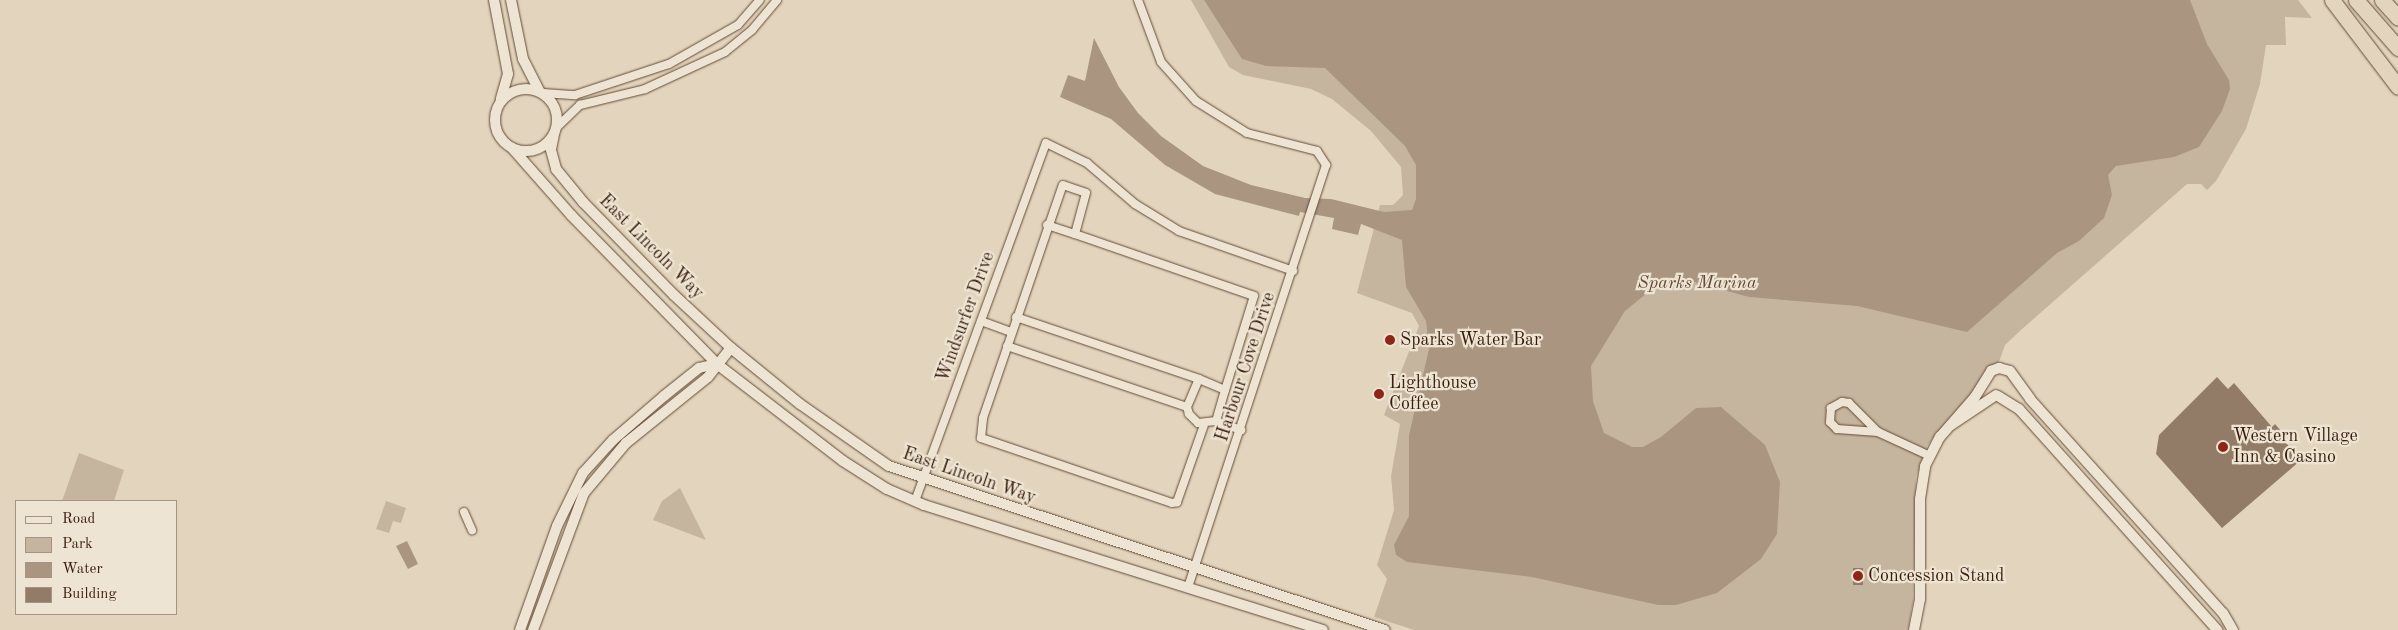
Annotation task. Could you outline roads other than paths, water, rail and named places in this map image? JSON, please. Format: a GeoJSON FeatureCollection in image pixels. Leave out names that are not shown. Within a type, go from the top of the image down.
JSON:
{"type":"FeatureCollection","features":[{"type":"Feature","properties":{"kind":"highway"},"geometry":{"type":"LineString","coordinates":[[2332,0],[2398,87]]}},
{"type":"Feature","properties":{"kind":"highway"},"geometry":{"type":"LineString","coordinates":[[2356,0],[2398,48]]}},
{"type":"Feature","properties":{"kind":"highway"},"geometry":{"type":"LineString","coordinates":[[2382,0],[2398,18]]}},
{"type":"Feature","properties":{"kind":"street"},"geometry":{"type":"LineString","coordinates":[[494,0],[508,74],[495,125],[500,136],[512,148],[536,150],[580,105],[645,88],[725,52],[752,30],[778,0]]}},
{"type":"Feature","properties":{"kind":"street"},"geometry":{"type":"LineString","coordinates":[[511,0],[525,64],[541,92],[556,110],[556,131]]}},
{"type":"Feature","properties":{"kind":"street"},"geometry":{"type":"LineString","coordinates":[[500,102],[518,89],[575,95],[669,64],[738,25],[760,0]]}},
{"type":"Feature","properties":{"kind":"street","name":"Harbour Cove Drive"},"geometry":{"type":"LineString","coordinates":[[1138,0],[1161,62],[1196,101],[1242,130],[1312,149],[1322,156],[1326,170],[1188,588]]}},
{"type":"Feature","properties":{"kind":"street","name":"East Lincoln Way"},"geometry":{"type":"LineString","coordinates":[[556,131],[551,150],[556,169],[583,202],[731,348],[832,429],[889,466],[923,480],[1385,630]]}},
{"type":"Feature","properties":{"kind":"street","name":"Windsurfer Drive"},"geometry":{"type":"LineString","coordinates":[[915,501],[1046,143],[1075,154],[1135,204],[1179,230],[1293,271]]}},
{"type":"Feature","properties":{"kind":"street","name":"East Lincoln Way"},"geometry":{"type":"LineString","coordinates":[[512,148],[571,216],[717,364],[843,461],[887,490],[915,501],[1323,630]]}},
{"type":"Feature","properties":{"kind":"street"},"geometry":{"type":"LineString","coordinates":[[1075,234],[1087,199],[1086,193],[1062,185],[1058,188],[979,433],[987,442],[1172,503],[1177,502],[1204,424]]}},
{"type":"Feature","properties":{"kind":"street"},"geometry":{"type":"LineString","coordinates":[[1046,225],[1254,296],[1216,421]]}},
{"type":"Feature","properties":{"kind":"street"},"geometry":{"type":"LineString","coordinates":[[1016,318],[1199,379],[1225,390]]}},
{"type":"Feature","properties":{"kind":"street"},"geometry":{"type":"LineString","coordinates":[[980,321],[1012,332]]}},
{"type":"Feature","properties":{"kind":"street"},"geometry":{"type":"LineString","coordinates":[[1007,346],[1187,407],[1193,420],[1204,424],[1216,421],[1241,430]]}},
{"type":"Feature","properties":{"kind":"street"},"geometry":{"type":"LineString","coordinates":[[533,630],[584,493],[626,443],[708,377],[731,348]]}},
{"type":"Feature","properties":{"kind":"street"},"geometry":{"type":"LineString","coordinates":[[520,630],[557,526],[583,473],[613,440],[664,396],[699,368],[717,364]]}},
{"type":"Feature","properties":{"kind":"street"},"geometry":{"type":"LineString","coordinates":[[1914,630],[1920,599],[1920,499],[1930,456],[1986,379],[1999,368],[2010,371],[2015,379],[2170,554],[2233,630]]}},
{"type":"Feature","properties":{"kind":"street"},"geometry":{"type":"LineString","coordinates":[[1187,407],[1199,379]]}},
{"type":"Feature","properties":{"kind":"street"},"geometry":{"type":"LineString","coordinates":[[1986,379],[1989,390],[2019,409],[2217,630]]}},
{"type":"Feature","properties":{"kind":"street"},"geometry":{"type":"LineString","coordinates":[[1951,425],[1997,396],[2009,394],[2015,379]]}},
{"type":"Feature","properties":{"kind":"street"},"geometry":{"type":"LineString","coordinates":[[1878,432],[1837,429],[1830,422],[1831,408],[1842,402],[1849,403],[1878,432],[1930,456]]}},
{"type":"Feature","properties":{"kind":"street"},"geometry":{"type":"LineString","coordinates":[[2072,468],[2085,457]]}},
{"type":"Feature","properties":{"kind":"street"},"geometry":{"type":"LineString","coordinates":[[464,512],[472,530]]}},
{"type":"Feature","properties":{"kind":"street"},"geometry":{"type":"LineString","coordinates":[[2158,565],[2170,554]]}},
{"type":"Feature","properties":{"kind":"water","name":"Sparks Marina"},"geometry":{"type":"Polygon","coordinates":[[[1204,0],[2190,0],[2207,44],[2229,80],[2230,89],[2222,111],[2199,147],[2174,157],[2116,166],[2108,175],[2112,195],[2104,218],[2079,241],[2057,253],[1967,332],[1857,306],[1749,297],[1683,279],[1657,285],[1625,311],[1591,366],[1593,401],[1604,433],[1632,447],[1643,447],[1661,437],[1696,408],[1721,407],[1765,445],[1780,482],[1777,534],[1761,559],[1717,593],[1676,605],[1658,605],[1532,577],[1407,562],[1396,555],[1394,545],[1409,516],[1409,435],[1429,349],[1426,321],[1406,287],[1402,240],[1361,224],[1358,235],[1332,229],[1334,218],[1300,212],[1299,216],[1215,194],[1165,165],[1111,119],[1060,97],[1068,75],[1085,81],[1094,38],[1119,87],[1138,113],[1161,136],[1203,166],[1251,185],[1305,198],[1331,199],[1384,212],[1412,210],[1416,199],[1416,165],[1405,146],[1325,68],[1266,66],[1242,59],[1204,0]]]}},
{"type":"Feature","properties":{"kind":"water"},"geometry":{"type":"Polygon","coordinates":[[[407,541],[418,564],[408,569],[396,546],[407,541]]]}},
{"type":"Feature","properties":{"kind":"place","name":"Sparks Water Bar"},"geometry":{"type":"Point","coordinates":[1390,340]}},
{"type":"Feature","properties":{"kind":"place","name":"Lighthouse Coffee"},"geometry":{"type":"Point","coordinates":[1379,394]}},
{"type":"Feature","properties":{"kind":"place","name":"Western Village Inn & Casino"},"geometry":{"type":"Point","coordinates":[2223,447]}},
{"type":"Feature","properties":{"kind":"place","name":"Concession Stand"},"geometry":{"type":"Point","coordinates":[1858,576]}}]}
